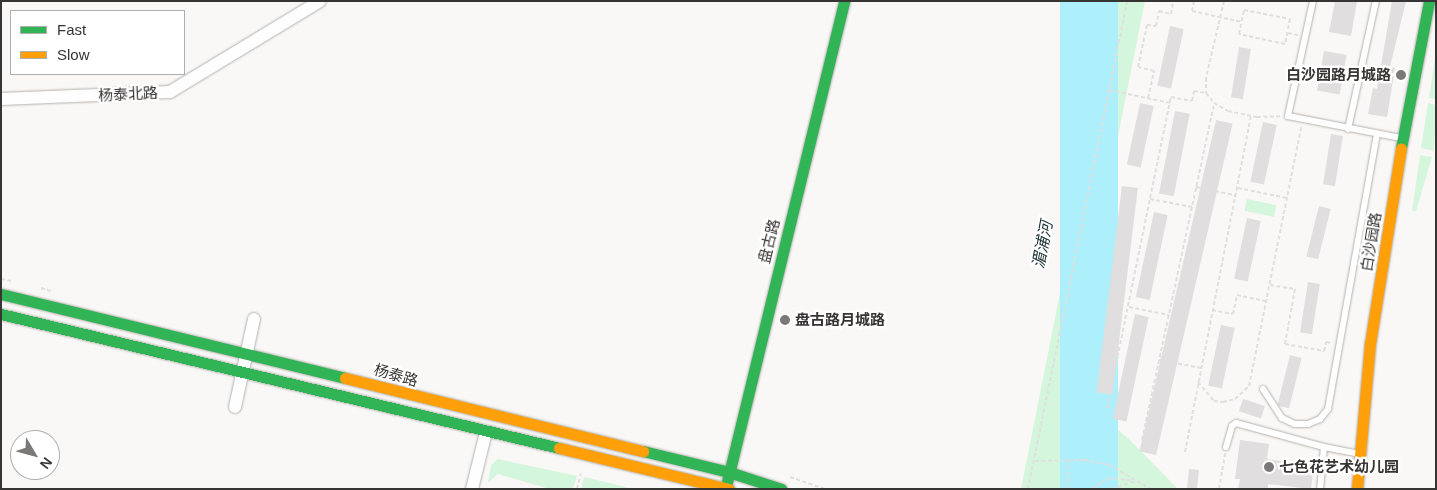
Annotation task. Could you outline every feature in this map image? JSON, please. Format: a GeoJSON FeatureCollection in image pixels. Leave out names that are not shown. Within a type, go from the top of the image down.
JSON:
{"type":"FeatureCollection","features":[{"type":"Feature","properties":{"kind":"main road","name":"盘古路"},"geometry":{"type":"LineString","coordinates":[[727,488],[844,1]]}},
{"type":"Feature","properties":{"kind":"main road","name":"白沙园路"},"geometry":{"type":"LineString","coordinates":[[1356,489],[1370,344],[1402,138],[1429,1]]}},
{"type":"Feature","properties":{"kind":"main road","name":"杨泰路"},"geometry":{"type":"LineString","coordinates":[[1,294],[730,472],[781,489]]}},
{"type":"Feature","properties":{"kind":"main road"},"geometry":{"type":"LineString","coordinates":[[1,314],[486,432],[727,488]]}},
{"type":"Feature","properties":{"kind":"street","name":"杨泰北路"},"geometry":{"type":"LineString","coordinates":[[1,98],[170,92],[320,1]]}},
{"type":"Feature","properties":{"kind":"street"},"geometry":{"type":"LineString","coordinates":[[235,407],[254,319]]}},
{"type":"Feature","properties":{"kind":"street"},"geometry":{"type":"LineString","coordinates":[[472,489],[486,432]]}},
{"type":"Feature","properties":{"kind":"lane"},"geometry":{"type":"LineString","coordinates":[[1314,1],[1288,116],[1377,135],[1402,138]]}},
{"type":"Feature","properties":{"kind":"lane"},"geometry":{"type":"LineString","coordinates":[[1348,129],[1376,1]]}},
{"type":"Feature","properties":{"kind":"lane"},"geometry":{"type":"LineString","coordinates":[[1263,389],[1282,418],[1295,424],[1308,424],[1320,419],[1328,409],[1377,135]]}},
{"type":"Feature","properties":{"kind":"lane"},"geometry":{"type":"LineString","coordinates":[[1226,447],[1232,426],[1236,423],[1324,447],[1359,454]]}},
{"type":"Feature","properties":{"kind":"lane"},"geometry":{"type":"LineString","coordinates":[[1320,489],[1324,447]]}},
{"type":"Feature","properties":{"kind":"path"},"geometry":{"type":"LineString","coordinates":[[1028,489],[1127,1]]}},
{"type":"Feature","properties":{"kind":"path"},"geometry":{"type":"LineString","coordinates":[[1148,98],[1154,71],[1138,68],[1147,24],[1156,26],[1159,11],[1171,14],[1173,1]]}},
{"type":"Feature","properties":{"kind":"path"},"geometry":{"type":"LineString","coordinates":[[1194,1],[1192,12],[1242,22]]}},
{"type":"Feature","properties":{"kind":"path"},"geometry":{"type":"LineString","coordinates":[[1206,93],[1224,1]]}},
{"type":"Feature","properties":{"kind":"path"},"geometry":{"type":"LineString","coordinates":[[1244,10],[1290,20],[1285,44],[1239,34],[1242,22],[1244,10]]}},
{"type":"Feature","properties":{"kind":"path"},"geometry":{"type":"LineString","coordinates":[[1109,90],[1170,102]]}},
{"type":"Feature","properties":{"kind":"path"},"geometry":{"type":"LineString","coordinates":[[1108,408],[1171,97],[1192,101],[1194,91],[1206,93],[1214,103],[1228,111],[1251,116],[1288,116]]}},
{"type":"Feature","properties":{"kind":"path"},"geometry":{"type":"LineString","coordinates":[[1142,440],[1214,103]]}},
{"type":"Feature","properties":{"kind":"path"},"geometry":{"type":"LineString","coordinates":[[1185,452],[1251,116]]}},
{"type":"Feature","properties":{"kind":"path"},"geometry":{"type":"LineString","coordinates":[[1198,382],[1214,400],[1235,399],[1245,393],[1249,386],[1303,119]]}},
{"type":"Feature","properties":{"kind":"path"},"geometry":{"type":"LineString","coordinates":[[1196,187],[1235,195]]}},
{"type":"Feature","properties":{"kind":"path"},"geometry":{"type":"LineString","coordinates":[[1236,188],[1287,198]]}},
{"type":"Feature","properties":{"kind":"path"},"geometry":{"type":"LineString","coordinates":[[1150,199],[1192,207]]}},
{"type":"Feature","properties":{"kind":"path"},"geometry":{"type":"LineString","coordinates":[[1270,284],[1295,290],[1285,344],[1324,351],[1326,342],[1340,345]]}},
{"type":"Feature","properties":{"kind":"path"},"geometry":{"type":"LineString","coordinates":[[1212,310],[1233,314],[1237,295],[1266,301]]}},
{"type":"Feature","properties":{"kind":"path"},"geometry":{"type":"LineString","coordinates":[[1128,307],[1169,315]]}},
{"type":"Feature","properties":{"kind":"path"},"geometry":{"type":"LineString","coordinates":[[1159,360],[1201,368]]}},
{"type":"Feature","properties":{"kind":"path"},"geometry":{"type":"LineString","coordinates":[[1220,489],[1226,447]]}},
{"type":"Feature","properties":{"kind":"path"},"geometry":{"type":"LineString","coordinates":[[1034,461],[1068,460],[1109,465],[1151,489]]}},
{"type":"Feature","properties":{"kind":"path"},"geometry":{"type":"LineString","coordinates":[[1068,460],[1068,489]]}},
{"type":"Feature","properties":{"kind":"path"},"geometry":{"type":"LineString","coordinates":[[577,489],[581,473]]}},
{"type":"Feature","properties":{"kind":"path"},"geometry":{"type":"LineString","coordinates":[[1092,489],[1108,478],[1118,476],[1135,481]]}},
{"type":"Feature","properties":{"kind":"path"},"geometry":{"type":"LineString","coordinates":[[1112,489],[1135,481]]}},
{"type":"Feature","properties":{"kind":"green space"},"geometry":{"type":"Polygon","coordinates":[[[1118,1],[1145,1],[1068,386],[1131,441],[1178,489],[1021,489],[1118,1]]]}},
{"type":"Feature","properties":{"kind":"green space"},"geometry":{"type":"Polygon","coordinates":[[[1436,58],[1436,99],[1429,98],[1436,58]]]}},
{"type":"Feature","properties":{"kind":"green space"},"geometry":{"type":"Polygon","coordinates":[[[1428,103],[1436,105],[1434,151],[1421,148],[1428,103]]]}},
{"type":"Feature","properties":{"kind":"green space"},"geometry":{"type":"Polygon","coordinates":[[[1420,155],[1432,157],[1416,211],[1412,211],[1420,155]]]}},
{"type":"Feature","properties":{"kind":"green space"},"geometry":{"type":"Polygon","coordinates":[[[1247,199],[1276,205],[1274,217],[1245,211],[1247,199]]]}},
{"type":"Feature","properties":{"kind":"green space"},"geometry":{"type":"Polygon","coordinates":[[[498,459],[577,476],[573,489],[550,489],[498,474],[488,483],[491,465],[498,459]]]}},
{"type":"Feature","properties":{"kind":"green space"},"geometry":{"type":"Polygon","coordinates":[[[584,477],[593,479],[633,489],[581,489],[584,477]]]}},
{"type":"Feature","properties":{"kind":"water"},"geometry":{"type":"Polygon","coordinates":[[[1060,1],[1118,1],[1118,489],[1060,489],[1060,1]]]}},
{"type":"Feature","properties":{"kind":"building"},"geometry":{"type":"Polygon","coordinates":[[[1335,1],[1357,1],[1351,36],[1329,32],[1335,1]]]}},
{"type":"Feature","properties":{"kind":"building"},"geometry":{"type":"Polygon","coordinates":[[[1392,1],[1406,1],[1390,67],[1395,68],[1387,117],[1368,114],[1373,88],[1377,89],[1392,1]]]}},
{"type":"Feature","properties":{"kind":"building"},"geometry":{"type":"Polygon","coordinates":[[[1170,26],[1184,29],[1171,89],[1157,86],[1170,26]]]}},
{"type":"Feature","properties":{"kind":"building"},"geometry":{"type":"Polygon","coordinates":[[[1239,47],[1251,49],[1243,99],[1231,97],[1239,47]]]}},
{"type":"Feature","properties":{"kind":"building"},"geometry":{"type":"Polygon","coordinates":[[[1324,51],[1347,55],[1340,94],[1317,90],[1324,51]]]}},
{"type":"Feature","properties":{"kind":"building"},"geometry":{"type":"Polygon","coordinates":[[[1140,103],[1154,106],[1141,168],[1127,165],[1140,103]]]}},
{"type":"Feature","properties":{"kind":"building"},"geometry":{"type":"Polygon","coordinates":[[[1175,111],[1190,114],[1174,196],[1159,193],[1175,111]]]}},
{"type":"Feature","properties":{"kind":"building"},"geometry":{"type":"Polygon","coordinates":[[[1216,120],[1233,124],[1156,455],[1140,451],[1216,120]]]}},
{"type":"Feature","properties":{"kind":"building"},"geometry":{"type":"Polygon","coordinates":[[[1263,122],[1277,125],[1264,185],[1250,182],[1263,122]]]}},
{"type":"Feature","properties":{"kind":"building"},"geometry":{"type":"Polygon","coordinates":[[[1331,134],[1343,136],[1335,186],[1323,184],[1331,134]]]}},
{"type":"Feature","properties":{"kind":"building"},"geometry":{"type":"Polygon","coordinates":[[[1122,186],[1138,188],[1113,394],[1097,392],[1122,186]]]}},
{"type":"Feature","properties":{"kind":"building"},"geometry":{"type":"Polygon","coordinates":[[[1319,206],[1331,209],[1318,259],[1306,256],[1319,206]]]}},
{"type":"Feature","properties":{"kind":"building"},"geometry":{"type":"Polygon","coordinates":[[[1154,212],[1168,215],[1150,300],[1136,297],[1154,212]]]}},
{"type":"Feature","properties":{"kind":"building"},"geometry":{"type":"Polygon","coordinates":[[[1247,218],[1261,221],[1248,282],[1234,279],[1247,218]]]}},
{"type":"Feature","properties":{"kind":"building"},"geometry":{"type":"Polygon","coordinates":[[[1308,282],[1320,284],[1312,334],[1300,332],[1308,282]]]}},
{"type":"Feature","properties":{"kind":"building"},"geometry":{"type":"Polygon","coordinates":[[[1135,314],[1149,317],[1126,422],[1113,419],[1135,314]]]}},
{"type":"Feature","properties":{"kind":"building"},"geometry":{"type":"Polygon","coordinates":[[[1221,325],[1235,328],[1222,389],[1208,386],[1221,325]]]}},
{"type":"Feature","properties":{"kind":"building"},"geometry":{"type":"Polygon","coordinates":[[[1290,355],[1302,358],[1289,408],[1277,405],[1290,355]]]}},
{"type":"Feature","properties":{"kind":"building"},"geometry":{"type":"Polygon","coordinates":[[[1243,399],[1265,406],[1261,418],[1239,411],[1243,399]]]}},
{"type":"Feature","properties":{"kind":"building"},"geometry":{"type":"Polygon","coordinates":[[[1240,440],[1269,444],[1267,459],[1314,465],[1311,489],[1268,484],[1268,489],[1238,489],[1240,479],[1235,479],[1240,440]]]}},
{"type":"Feature","properties":{"kind":"building"},"geometry":{"type":"Polygon","coordinates":[[[1189,469],[1199,470],[1197,489],[1187,489],[1189,469]]]}},
{"type":"Feature","properties":{"kind":"traffic: fast"},"geometry":{"type":"LineString","coordinates":[[727,482],[844,1]]}},
{"type":"Feature","properties":{"kind":"traffic: fast"},"geometry":{"type":"LineString","coordinates":[[1401,148],[1429,1]]}},
{"type":"Feature","properties":{"kind":"traffic: fast"},"geometry":{"type":"LineString","coordinates":[[1,294],[345,378]]}},
{"type":"Feature","properties":{"kind":"traffic: fast"},"geometry":{"type":"LineString","coordinates":[[1,314],[559,448]]}},
{"type":"Feature","properties":{"kind":"traffic: fast"},"geometry":{"type":"LineString","coordinates":[[643,451],[729,472],[781,489]]}},
{"type":"Feature","properties":{"kind":"traffic: slow"},"geometry":{"type":"LineString","coordinates":[[1357,489],[1370,344],[1401,148]]}},
{"type":"Feature","properties":{"kind":"traffic: slow"},"geometry":{"type":"LineString","coordinates":[[345,378],[643,451]]}},
{"type":"Feature","properties":{"kind":"traffic: slow"},"geometry":{"type":"LineString","coordinates":[[559,448],[729,489]]}},
{"type":"Feature","properties":{"kind":"place","name":"白沙园路月城路"},"geometry":{"type":"Point","coordinates":[1401,75]}},
{"type":"Feature","properties":{"kind":"place","name":"盘古路月城路"},"geometry":{"type":"Point","coordinates":[785,320]}},
{"type":"Feature","properties":{"kind":"place","name":"七色花艺术幼儿园"},"geometry":{"type":"Point","coordinates":[1269,467]}},
{"type":"Feature","properties":{"kind":"water label","name":"湄浦河"},"geometry":{"type":"Point","coordinates":[1043,245]}}]}
